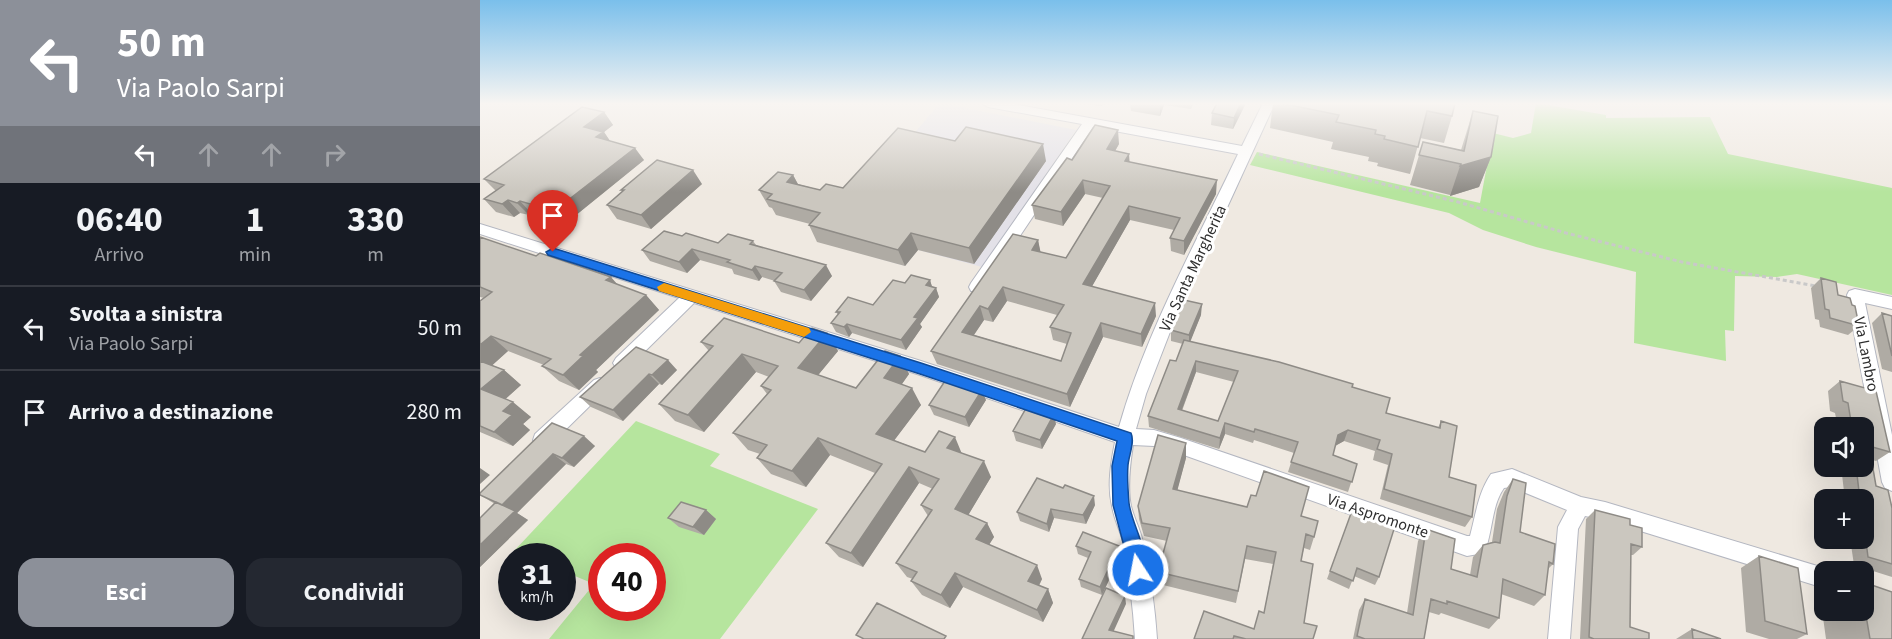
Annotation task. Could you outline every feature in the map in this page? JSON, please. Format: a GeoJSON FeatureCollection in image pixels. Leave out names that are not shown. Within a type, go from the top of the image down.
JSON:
{"type":"FeatureCollection","features":[{"type":"Feature","properties":{"kind":"street"},"geometry":{"type":"LineString","coordinates":[[964,305],[1083,133]]}},
{"type":"Feature","properties":{"kind":"street"},"geometry":{"type":"LineString","coordinates":[[1150,133],[1250,152]]}},
{"type":"Feature","properties":{"kind":"street","name":"Via Santa Margherita"},"geometry":{"type":"LineString","coordinates":[[1146,639],[1144,603],[1138,570],[1132,538],[1121,505],[1120,466],[1125,437],[1137,394],[1162,332],[1257,133]]}},
{"type":"Feature","properties":{"kind":"street"},"geometry":{"type":"LineString","coordinates":[[480,229],[691,296],[926,361],[1125,437]]}},
{"type":"Feature","properties":{"kind":"street","name":"Via Lambro"},"geometry":{"type":"LineString","coordinates":[[1892,303],[1855,295],[1892,482]]}},
{"type":"Feature","properties":{"kind":"street"},"geometry":{"type":"LineString","coordinates":[[531,451],[691,296]]}},
{"type":"Feature","properties":{"kind":"street","name":"Via Aspromonte"},"geometry":{"type":"LineString","coordinates":[[1125,437],[1154,438],[1181,446],[1467,546],[1477,546],[1482,535],[1491,487],[1498,480],[1512,478],[1580,506],[1605,511],[1814,576]]}},
{"type":"Feature","properties":{"kind":"street"},"geometry":{"type":"LineString","coordinates":[[1559,639],[1568,527],[1580,506]]}},
{"type":"Feature","properties":{"kind":"path"},"geometry":{"type":"LineString","coordinates":[[1250,152],[1447,199],[1566,233],[1682,262],[1817,286]]}},
{"type":"Feature","properties":{"kind":"shaded area"},"geometry":{"type":"Polygon","coordinates":[[[914,133],[1074,133],[982,267],[918,250],[905,266],[876,258],[891,239],[904,145],[914,133]]]}},
{"type":"Feature","properties":{"kind":"green space"},"geometry":{"type":"Polygon","coordinates":[[[1493,133],[1513,138],[1531,133],[1718,133],[1728,154],[1892,188],[1892,295],[1797,274],[1777,277],[1735,276],[1734,331],[1725,330],[1726,361],[1634,343],[1636,272],[1536,247],[1483,230],[1449,213],[1250,165],[1257,152],[1480,203],[1493,133]]]}},
{"type":"Feature","properties":{"kind":"green space"},"geometry":{"type":"Polygon","coordinates":[[[636,421],[720,454],[710,466],[818,509],[720,639],[549,639],[564,621],[576,621],[576,606],[588,591],[588,621],[666,621],[666,543],[588,543],[588,581],[576,576],[576,543],[522,543],[636,421]]]}},
{"type":"Feature","properties":{"kind":"building"},"geometry":{"type":"Polygon","coordinates":[[[547,133],[602,133],[596,137],[635,148],[554,211],[520,201],[517,203],[508,200],[502,204],[484,199],[504,185],[484,179],[547,133]]]}},
{"type":"Feature","properties":{"kind":"building"},"geometry":{"type":"Polygon","coordinates":[[[894,133],[919,133],[955,141],[961,133],[992,133],[1043,144],[969,248],[911,233],[898,250],[809,225],[820,213],[767,199],[772,194],[759,190],[778,172],[793,175],[787,182],[820,190],[826,184],[843,188],[894,133]]]}},
{"type":"Feature","properties":{"kind":"building"},"geometry":{"type":"Polygon","coordinates":[[[1090,133],[1116,133],[1107,149],[1129,154],[1125,161],[1217,180],[1184,241],[1170,238],[1180,218],[1129,206],[1083,284],[1155,303],[1141,334],[1101,323],[1067,394],[931,351],[1013,234],[1038,240],[1032,250],[1066,258],[1110,186],[1083,180],[1061,212],[1032,205],[1067,158],[1072,160],[1090,133]],[[1003,287],[988,309],[980,306],[962,332],[1061,361],[1071,333],[1050,327],[1064,305],[1003,287]]]}},
{"type":"Feature","properties":{"kind":"building"},"geometry":{"type":"Polygon","coordinates":[[[1422,133],[1418,147],[1384,139],[1385,136],[1375,134],[1422,133]]]}},
{"type":"Feature","properties":{"kind":"building"},"geometry":{"type":"Polygon","coordinates":[[[1468,133],[1495,133],[1491,157],[1460,166],[1461,164],[1419,155],[1423,142],[1464,151],[1468,133]]]}},
{"type":"Feature","properties":{"kind":"building"},"geometry":{"type":"Polygon","coordinates":[[[657,160],[693,170],[641,215],[607,205],[624,190],[621,190],[657,160]]]}},
{"type":"Feature","properties":{"kind":"building"},"geometry":{"type":"Polygon","coordinates":[[[664,231],[682,236],[686,233],[718,243],[728,234],[753,241],[750,244],[826,265],[804,290],[774,281],[782,273],[755,266],[752,270],[727,262],[730,260],[692,249],[679,262],[642,250],[664,231]]]}},
{"type":"Feature","properties":{"kind":"building"},"geometry":{"type":"Polygon","coordinates":[[[480,237],[536,256],[540,253],[611,277],[606,280],[646,295],[580,355],[583,356],[563,375],[542,366],[551,359],[491,336],[480,345],[480,301],[492,292],[480,287],[480,237]]]}},
{"type":"Feature","properties":{"kind":"building"},"geometry":{"type":"Polygon","coordinates":[[[911,275],[930,280],[926,285],[936,288],[914,317],[918,318],[901,340],[847,324],[844,327],[831,323],[840,312],[836,312],[848,297],[873,305],[893,280],[905,283],[911,275]]]}},
{"type":"Feature","properties":{"kind":"building"},"geometry":{"type":"Polygon","coordinates":[[[1821,278],[1836,282],[1838,295],[1850,298],[1852,305],[1855,306],[1859,326],[1830,318],[1829,310],[1825,309],[1821,278]]]}},
{"type":"Feature","properties":{"kind":"building"},"geometry":{"type":"Polygon","coordinates":[[[1184,300],[1202,304],[1189,335],[1171,330],[1184,300]]]}},
{"type":"Feature","properties":{"kind":"building"},"geometry":{"type":"Polygon","coordinates":[[[1882,313],[1892,316],[1892,356],[1882,313]]]}},
{"type":"Feature","properties":{"kind":"building"},"geometry":{"type":"Polygon","coordinates":[[[724,318],[799,343],[812,328],[827,333],[798,368],[856,388],[885,351],[900,356],[884,378],[912,388],[876,434],[925,452],[939,431],[955,437],[947,448],[984,461],[955,509],[987,523],[976,539],[1037,565],[1028,581],[1048,589],[1037,610],[955,573],[941,595],[911,581],[917,572],[896,563],[932,510],[921,505],[939,479],[909,467],[851,553],[826,543],[882,464],[818,438],[792,471],[757,458],[767,445],[733,433],[771,390],[761,386],[778,366],[742,354],[688,415],[659,404],[713,346],[701,342],[724,318]]]}},
{"type":"Feature","properties":{"kind":"building"},"geometry":{"type":"Polygon","coordinates":[[[1184,340],[1279,362],[1353,384],[1352,387],[1390,398],[1386,413],[1440,428],[1441,421],[1457,426],[1449,477],[1476,485],[1472,517],[1384,489],[1392,454],[1377,449],[1380,440],[1348,430],[1338,435],[1333,455],[1357,464],[1352,482],[1291,462],[1298,442],[1225,423],[1220,438],[1148,416],[1170,360],[1176,361],[1184,340]],[[1196,361],[1178,409],[1218,421],[1238,371],[1196,361]]]}},
{"type":"Feature","properties":{"kind":"building"},"geometry":{"type":"Polygon","coordinates":[[[636,347],[668,360],[652,375],[649,374],[613,410],[580,397],[636,347]]]}},
{"type":"Feature","properties":{"kind":"building"},"geometry":{"type":"Polygon","coordinates":[[[480,361],[504,370],[481,389],[513,402],[503,411],[512,415],[494,432],[480,426],[480,361]]]}},
{"type":"Feature","properties":{"kind":"building"},"geometry":{"type":"Polygon","coordinates":[[[947,378],[982,390],[965,417],[929,405],[947,378]]]}},
{"type":"Feature","properties":{"kind":"building"},"geometry":{"type":"Polygon","coordinates":[[[1840,381],[1876,391],[1890,452],[1874,447],[1874,417],[1850,417],[1848,403],[1843,401],[1840,381]]]}},
{"type":"Feature","properties":{"kind":"building"},"geometry":{"type":"Polygon","coordinates":[[[1028,405],[1054,414],[1040,440],[1013,431],[1028,405]]]}},
{"type":"Feature","properties":{"kind":"building"},"geometry":{"type":"Polygon","coordinates":[[[552,423],[584,436],[562,458],[553,454],[502,505],[480,495],[480,493],[552,423]]]}},
{"type":"Feature","properties":{"kind":"building"},"geometry":{"type":"Polygon","coordinates":[[[1158,435],[1186,443],[1173,489],[1247,507],[1251,495],[1256,496],[1264,471],[1309,487],[1301,516],[1318,521],[1314,537],[1306,534],[1301,561],[1313,564],[1304,623],[1317,626],[1313,639],[1246,639],[1234,636],[1233,639],[1194,639],[1204,611],[1254,629],[1259,611],[1264,613],[1276,552],[1247,546],[1238,591],[1158,572],[1170,528],[1142,523],[1138,506],[1158,435]]]}},
{"type":"Feature","properties":{"kind":"building"},"geometry":{"type":"Polygon","coordinates":[[[1874,475],[1876,486],[1888,490],[1892,508],[1892,564],[1868,557],[1867,549],[1874,549],[1874,489],[1859,489],[1857,477],[1874,477],[1874,475]]]}},
{"type":"Feature","properties":{"kind":"building"},"geometry":{"type":"Polygon","coordinates":[[[1037,478],[1094,496],[1083,515],[1051,509],[1047,524],[1017,512],[1037,478]]]}},
{"type":"Feature","properties":{"kind":"building"},"geometry":{"type":"Polygon","coordinates":[[[1513,479],[1526,483],[1520,532],[1555,544],[1553,564],[1549,562],[1545,595],[1503,579],[1499,618],[1447,601],[1447,604],[1431,599],[1424,639],[1365,639],[1357,636],[1365,599],[1413,615],[1426,529],[1455,539],[1451,569],[1477,577],[1483,545],[1500,543],[1507,496],[1513,479]]]}},
{"type":"Feature","properties":{"kind":"building"},"geometry":{"type":"Polygon","coordinates":[[[496,502],[515,511],[480,545],[480,518],[496,502]]]}},
{"type":"Feature","properties":{"kind":"building"},"geometry":{"type":"Polygon","coordinates":[[[681,502],[706,510],[693,527],[668,518],[681,502]]]}},
{"type":"Feature","properties":{"kind":"building"},"geometry":{"type":"Polygon","coordinates":[[[1353,508],[1395,526],[1379,577],[1357,568],[1353,581],[1330,571],[1353,508]]]}},
{"type":"Feature","properties":{"kind":"building"},"geometry":{"type":"Polygon","coordinates":[[[1595,510],[1630,519],[1630,525],[1642,528],[1642,547],[1631,544],[1630,627],[1649,633],[1649,639],[1594,639],[1589,637],[1595,510]]]}},
{"type":"Feature","properties":{"kind":"building"},"geometry":{"type":"Polygon","coordinates":[[[1083,532],[1119,546],[1100,587],[1079,579],[1091,552],[1076,546],[1083,532]]]}},
{"type":"Feature","properties":{"kind":"building"},"geometry":{"type":"Polygon","coordinates":[[[1759,556],[1798,568],[1807,634],[1765,621],[1759,556]]]}},
{"type":"Feature","properties":{"kind":"building"},"geometry":{"type":"Polygon","coordinates":[[[1874,586],[1892,592],[1892,639],[1870,639],[1867,621],[1874,621],[1874,586]]]}},
{"type":"Feature","properties":{"kind":"building"},"geometry":{"type":"Polygon","coordinates":[[[1106,588],[1125,596],[1109,630],[1133,636],[1133,639],[1082,639],[1106,588]]]}},
{"type":"Feature","properties":{"kind":"building"},"geometry":{"type":"Polygon","coordinates":[[[877,603],[946,636],[944,639],[864,639],[856,635],[877,603]]]}},
{"type":"Feature","properties":{"kind":"building"},"geometry":{"type":"Polygon","coordinates":[[[1692,629],[1721,639],[1693,639],[1692,629]]]}},
{"type":"Feature","properties":{"kind":"slow traffic"},"geometry":{"type":"LineString","coordinates":[[664,287],[804,332]]}},
{"type":"Feature","properties":{"kind":"route"},"geometry":{"type":"LineString","coordinates":[[553,252],[921,368],[1125,437],[1120,466],[1121,505],[1132,538],[1138,570]]}}]}
